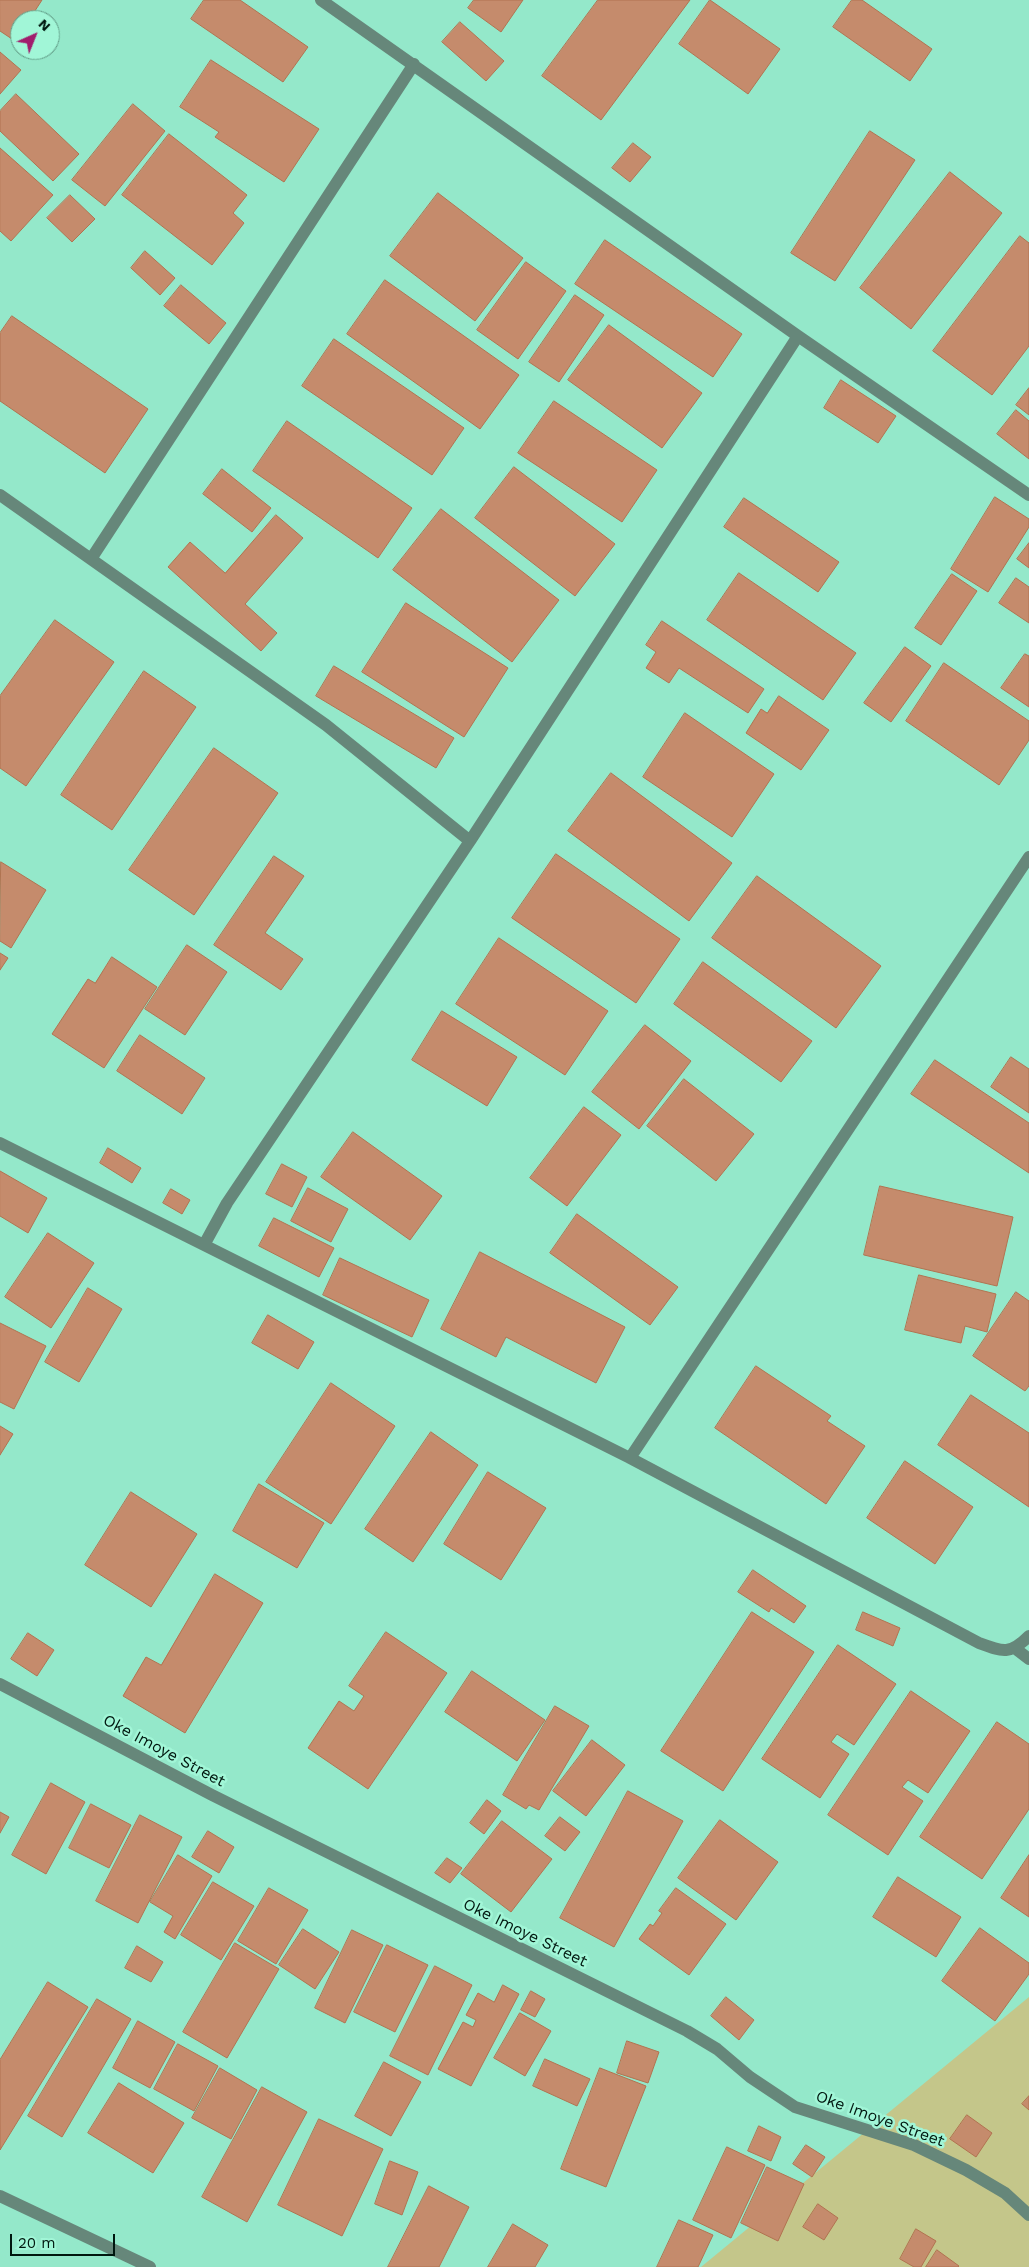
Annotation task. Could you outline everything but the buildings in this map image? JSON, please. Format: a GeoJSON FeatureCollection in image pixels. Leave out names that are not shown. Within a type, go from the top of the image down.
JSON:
{"type":"FeatureCollection","features":[{"type":"Feature","properties":{"kind":"street"},"geometry":{"type":"LineString","coordinates":[[321,0],[798,336],[1029,495]]}},
{"type":"Feature","properties":{"kind":"street"},"geometry":{"type":"LineString","coordinates":[[91,559],[414,64]]}},
{"type":"Feature","properties":{"kind":"street"},"geometry":{"type":"LineString","coordinates":[[204,1245],[227,1203],[470,841],[798,336]]}},
{"type":"Feature","properties":{"kind":"street"},"geometry":{"type":"LineString","coordinates":[[0,495],[326,725],[470,841]]}},
{"type":"Feature","properties":{"kind":"street"},"geometry":{"type":"LineString","coordinates":[[630,1458],[1029,857]]}},
{"type":"Feature","properties":{"kind":"street"},"geometry":{"type":"LineString","coordinates":[[0,1143],[630,1458],[979,1643],[998,1650],[1016,1649],[1029,1659]]}},
{"type":"Feature","properties":{"kind":"street"},"geometry":{"type":"LineString","coordinates":[[1016,1649],[1029,1636]]}},
{"type":"Feature","properties":{"kind":"street","name":"Oke Imoye Street"},"geometry":{"type":"LineString","coordinates":[[0,1684],[212,1795],[687,2031],[716,2049],[750,2077],[795,2106],[914,2145],[966,2170],[1004,2193],[1029,2215]]}},
{"type":"Feature","properties":{"kind":"street"},"geometry":{"type":"LineString","coordinates":[[0,2196],[150,2267]]}},
{"type":"Feature","properties":{"kind":"green space"},"geometry":{"type":"Polygon","coordinates":[[[1029,1997],[1029,2267],[701,2267],[1029,1997]]]}}]}
